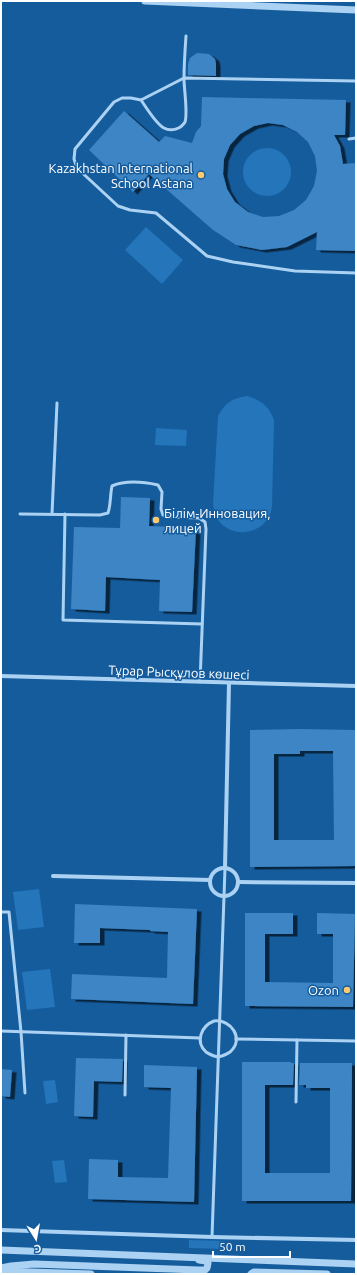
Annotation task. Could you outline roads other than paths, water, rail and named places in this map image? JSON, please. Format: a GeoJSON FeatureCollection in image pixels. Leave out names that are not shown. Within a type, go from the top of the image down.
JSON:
{"type":"FeatureCollection","features":[{"type":"Feature","properties":{"kind":"street"},"geometry":{"type":"LineString","coordinates":[[145,1],[356,10]]}},
{"type":"Feature","properties":{"kind":"street","name":"Тұрар Рысқұлов көшесі"},"geometry":{"type":"LineString","coordinates":[[1,676],[356,686]]}},
{"type":"Feature","properties":{"kind":"street"},"geometry":{"type":"LineString","coordinates":[[225,868],[229,683]]}},
{"type":"Feature","properties":{"kind":"street"},"geometry":{"type":"LineString","coordinates":[[220,868],[225,868],[233,871],[238,878],[238,887],[228,896],[218,895],[214,892],[210,884],[210,880],[214,872],[220,868]]}},
{"type":"Feature","properties":{"kind":"street"},"geometry":{"type":"LineString","coordinates":[[53,876],[210,880]]}},
{"type":"Feature","properties":{"kind":"street"},"geometry":{"type":"LineString","coordinates":[[238,882],[356,883]]}},
{"type":"Feature","properties":{"kind":"street"},"geometry":{"type":"LineString","coordinates":[[1,1230],[356,1240]]}},
{"type":"Feature","properties":{"kind":"street"},"geometry":{"type":"LineString","coordinates":[[1,1250],[356,1264]]}},
{"type":"Feature","properties":{"kind":"street"},"geometry":{"type":"LineString","coordinates":[[1,1268],[34,1264],[198,1270],[205,1270],[207,1268],[208,1263],[206,1261],[188,1258]]}},
{"type":"Feature","properties":{"kind":"street"},"geometry":{"type":"LineString","coordinates":[[1,1271],[18,1273],[91,1274]]}},
{"type":"Feature","properties":{"kind":"street"},"geometry":{"type":"LineString","coordinates":[[251,1274],[254,1272],[327,1274]]}},
{"type":"Feature","properties":{"kind":"lane"},"geometry":{"type":"LineString","coordinates":[[141,100],[163,128],[169,130],[179,128],[185,120],[184,78],[186,36]]}},
{"type":"Feature","properties":{"kind":"lane"},"geometry":{"type":"LineString","coordinates":[[356,81],[184,78],[141,100],[122,98],[114,102],[75,149],[74,159],[77,168],[118,206],[130,210],[156,213],[207,256],[217,259],[295,271],[356,273]]}},
{"type":"Feature","properties":{"kind":"lane"},"geometry":{"type":"LineString","coordinates":[[349,139],[356,138]]}},
{"type":"Feature","properties":{"kind":"lane"},"geometry":{"type":"LineString","coordinates":[[52,514],[57,403]]}},
{"type":"Feature","properties":{"kind":"lane"},"geometry":{"type":"LineString","coordinates":[[20,514],[100,515],[108,513],[112,486],[120,482],[149,483],[158,485],[162,492],[161,509],[163,515],[171,517],[199,518],[205,522],[206,529],[200,682]]}},
{"type":"Feature","properties":{"kind":"lane"},"geometry":{"type":"LineString","coordinates":[[65,514],[63,620],[202,624]]}},
{"type":"Feature","properties":{"kind":"lane"},"geometry":{"type":"LineString","coordinates":[[212,1237],[225,868]]}},
{"type":"Feature","properties":{"kind":"lane"},"geometry":{"type":"LineString","coordinates":[[1,912],[9,912],[21,1032],[25,1093]]}},
{"type":"Feature","properties":{"kind":"lane"},"geometry":{"type":"LineString","coordinates":[[219,1020],[233,1028],[236,1039],[232,1049],[228,1053],[218,1057],[207,1053],[203,1048],[200,1038],[204,1027],[208,1023],[219,1020]]}},
{"type":"Feature","properties":{"kind":"lane"},"geometry":{"type":"LineString","coordinates":[[1,1031],[200,1038]]}},
{"type":"Feature","properties":{"kind":"lane"},"geometry":{"type":"LineString","coordinates":[[125,1095],[126,1035]]}},
{"type":"Feature","properties":{"kind":"lane"},"geometry":{"type":"LineString","coordinates":[[236,1039],[356,1041]]}},
{"type":"Feature","properties":{"kind":"lane"},"geometry":{"type":"LineString","coordinates":[[296,1102],[297,1040]]}},
{"type":"Feature","properties":{"kind":"place","name":"Kazakhstan International School Astana"},"geometry":{"type":"Point","coordinates":[201,175]}},
{"type":"Feature","properties":{"kind":"place","name":"Білім-Инновация, лицей"},"geometry":{"type":"Point","coordinates":[156,520]}},
{"type":"Feature","properties":{"kind":"place","name":"Ozon"},"geometry":{"type":"Point","coordinates":[347,990]}}]}
